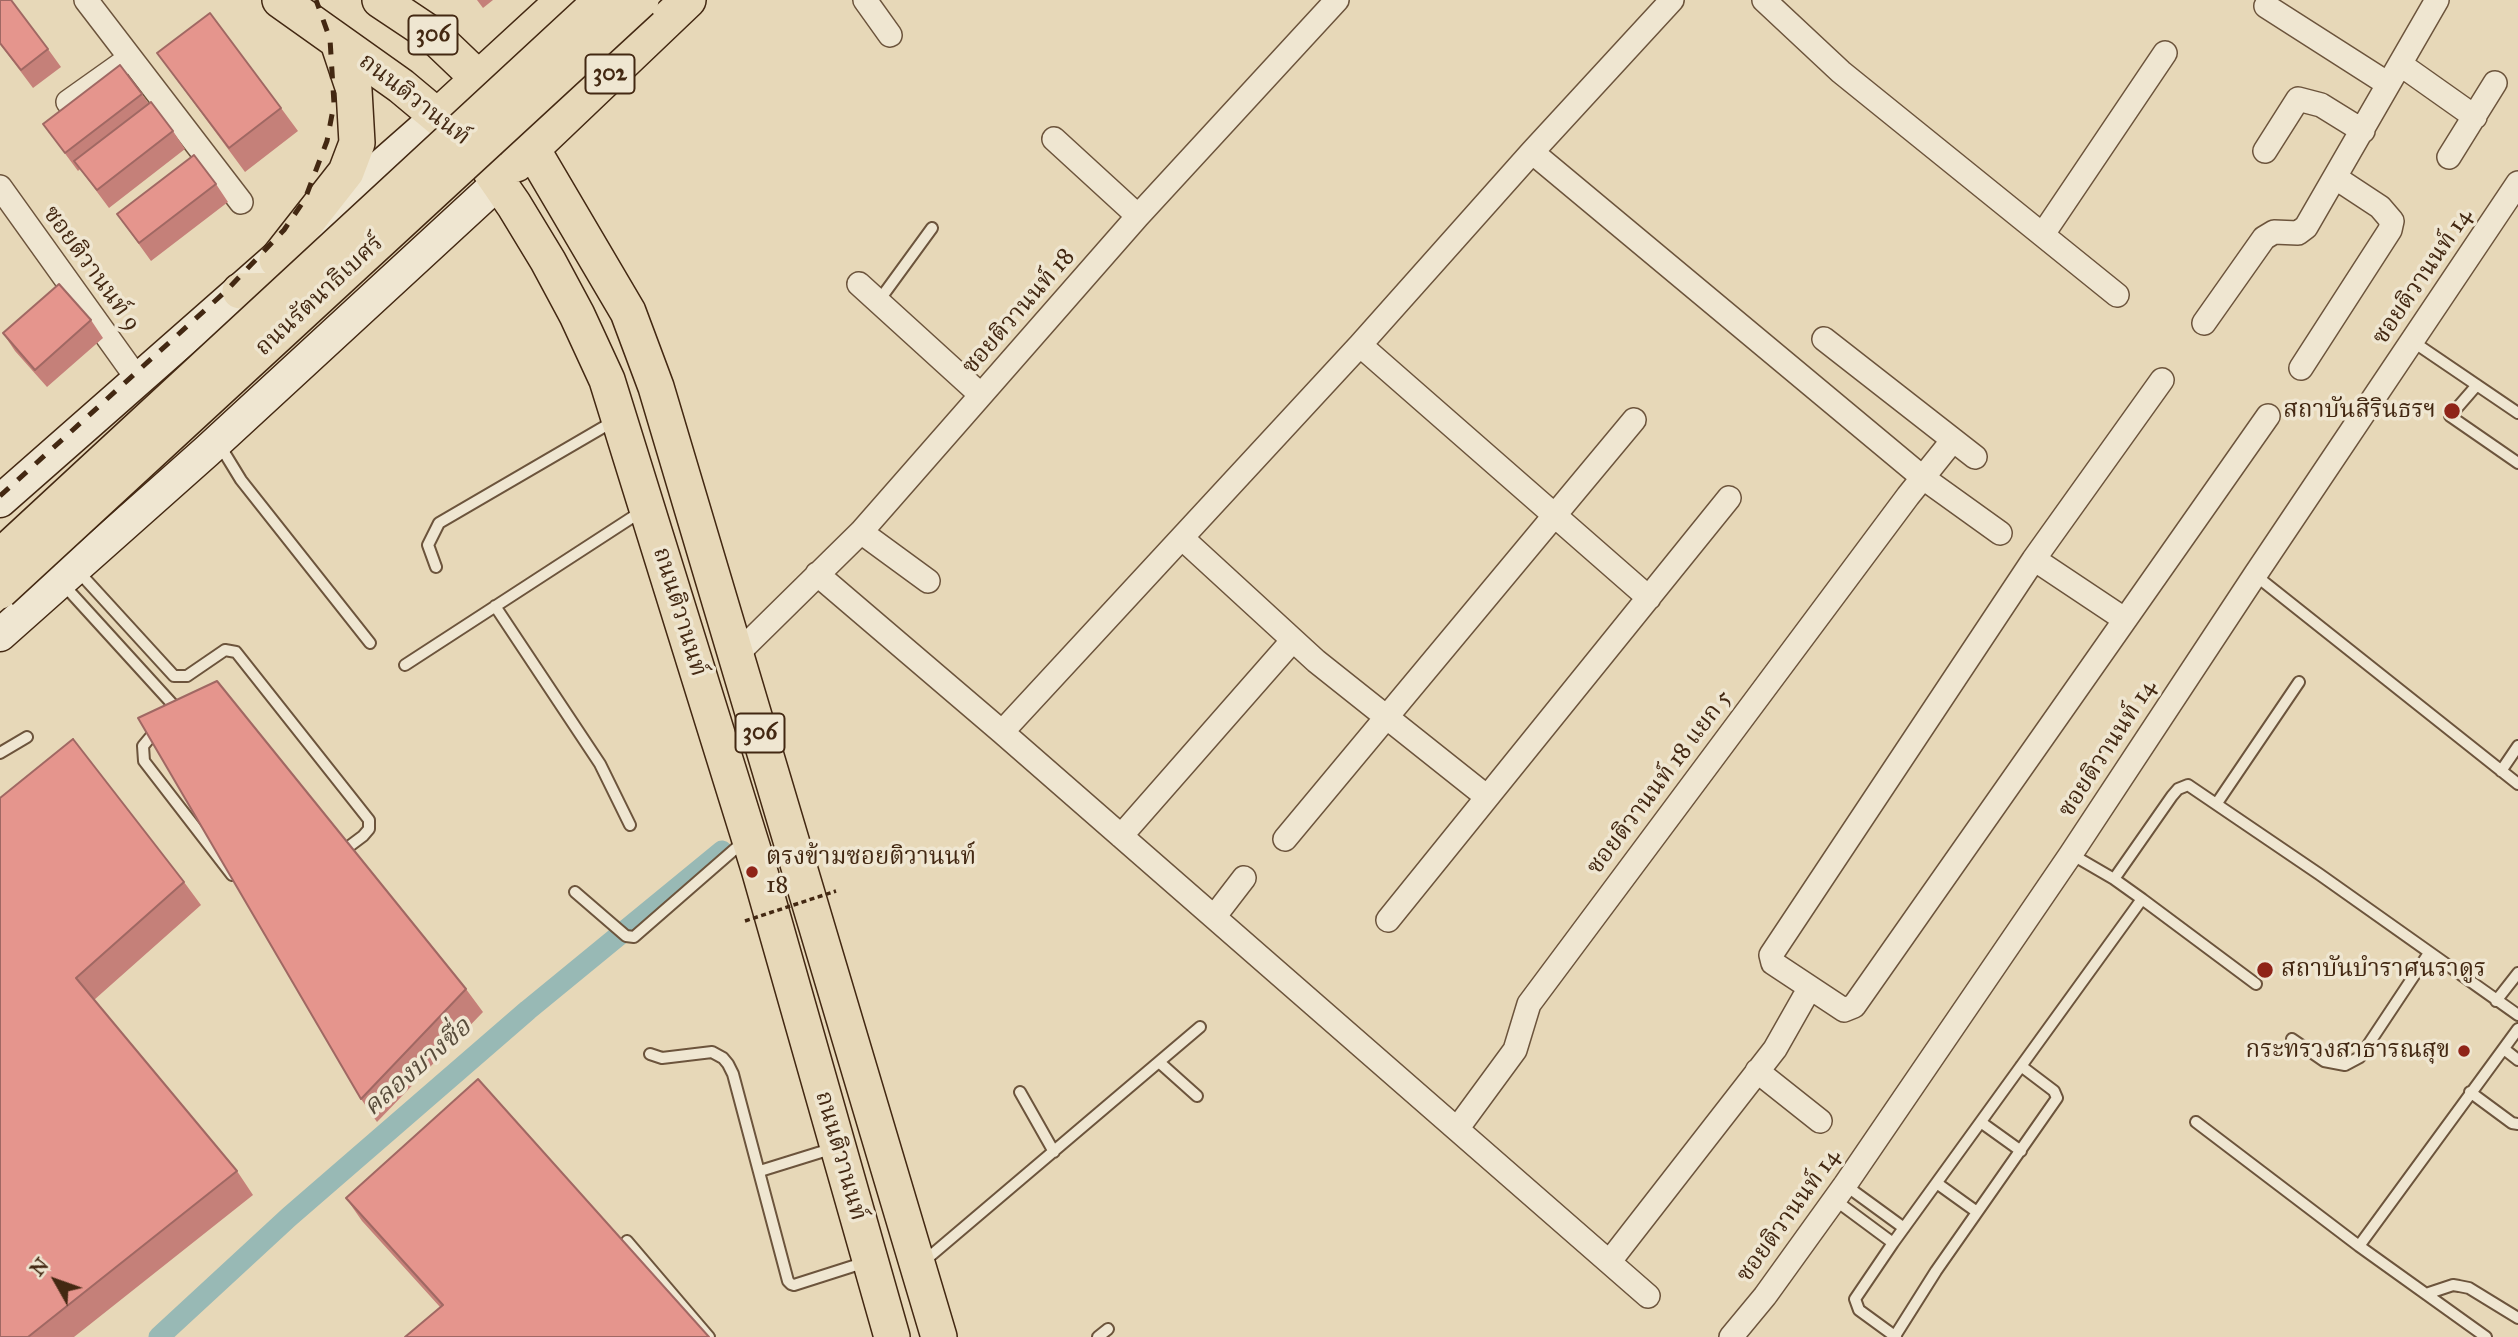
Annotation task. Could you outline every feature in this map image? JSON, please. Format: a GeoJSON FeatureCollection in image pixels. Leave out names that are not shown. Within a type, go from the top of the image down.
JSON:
{"type":"FeatureCollection","features":[{"type":"Feature","properties":{"kind":"main road","name":"ถนนติวานนท์"},"geometry":{"type":"LineString","coordinates":[[280,0],[455,129],[499,182],[548,261],[607,380],[759,869],[892,1337]]}},
{"type":"Feature","properties":{"kind":"main road","name":"ถนนติวานนท์"},"geometry":{"type":"LineString","coordinates":[[380,0],[434,36],[490,92],[527,142],[628,312],[656,387],[939,1337]]}},
{"type":"Feature","properties":{"kind":"main road"},"geometry":{"type":"LineString","coordinates":[[4,488],[141,379],[277,260],[455,129],[490,92],[564,0]]}},
{"type":"Feature","properties":{"kind":"main road","name":"ถนนรัตนาธิเบศร์"},"geometry":{"type":"LineString","coordinates":[[0,557],[602,0]]}},
{"type":"Feature","properties":{"kind":"main road"},"geometry":{"type":"LineString","coordinates":[[490,92],[523,92],[631,4],[642,0]]}},
{"type":"Feature","properties":{"kind":"main road","name":"ถนนรัตนาธิเบศร์"},"geometry":{"type":"LineString","coordinates":[[0,591],[642,0]]}},
{"type":"Feature","properties":{"kind":"main road","name":"302"},"geometry":{"type":"LineString","coordinates":[[527,142],[688,0]]}},
{"type":"Feature","properties":{"kind":"main road"},"geometry":{"type":"LineString","coordinates":[[277,260],[346,172],[357,143],[354,90],[338,42]]}},
{"type":"Feature","properties":{"kind":"main road"},"geometry":{"type":"LineString","coordinates":[[455,129],[527,142]]}},
{"type":"Feature","properties":{"kind":"main road"},"geometry":{"type":"LineString","coordinates":[[240,291],[278,290],[321,276],[450,158],[455,129]]}},
{"type":"Feature","properties":{"kind":"main road","name":"ถนนรัตนาธิเบศร์"},"geometry":{"type":"LineString","coordinates":[[0,635],[212,447],[499,182],[527,142]]}},
{"type":"Feature","properties":{"kind":"main road"},"geometry":{"type":"LineString","coordinates":[[141,379],[178,364],[210,376],[225,408],[212,447]]}},
{"type":"Feature","properties":{"kind":"street"},"geometry":{"type":"LineString","coordinates":[[86,0],[241,202]]}},
{"type":"Feature","properties":{"kind":"street"},"geometry":{"type":"LineString","coordinates":[[865,0],[890,35]]}},
{"type":"Feature","properties":{"kind":"street","name":"ซอยติวานนท์ 18"},"geometry":{"type":"LineString","coordinates":[[737,654],[861,532],[1138,216],[1337,0]]}},
{"type":"Feature","properties":{"kind":"street"},"geometry":{"type":"LineString","coordinates":[[1002,732],[1360,345],[1672,0]]}},
{"type":"Feature","properties":{"kind":"street"},"geometry":{"type":"LineString","coordinates":[[1764,0],[1841,72],[2117,295]]}},
{"type":"Feature","properties":{"kind":"street"},"geometry":{"type":"LineString","coordinates":[[2204,323],[2264,238],[2274,232],[2298,233],[2306,227],[2363,131],[2430,2]]}},
{"type":"Feature","properties":{"kind":"street"},"geometry":{"type":"LineString","coordinates":[[2266,6],[2475,117]]}},
{"type":"Feature","properties":{"kind":"street"},"geometry":{"type":"LineString","coordinates":[[2043,234],[2165,53]]}},
{"type":"Feature","properties":{"kind":"street"},"geometry":{"type":"LineString","coordinates":[[68,102],[130,58]]}},
{"type":"Feature","properties":{"kind":"street"},"geometry":{"type":"LineString","coordinates":[[2449,157],[2495,83]]}},
{"type":"Feature","properties":{"kind":"street"},"geometry":{"type":"LineString","coordinates":[[2265,152],[2298,99],[2321,105],[2363,131]]}},
{"type":"Feature","properties":{"kind":"street"},"geometry":{"type":"LineString","coordinates":[[1054,139],[1138,216]]}},
{"type":"Feature","properties":{"kind":"street"},"geometry":{"type":"LineString","coordinates":[[1532,152],[1922,477],[2000,533]]}},
{"type":"Feature","properties":{"kind":"street"},"geometry":{"type":"LineString","coordinates":[[183,170],[204,154]]}},
{"type":"Feature","properties":{"kind":"street"},"geometry":{"type":"LineString","coordinates":[[2301,368],[2390,230],[2392,221],[2380,207],[2336,178]]}},
{"type":"Feature","properties":{"kind":"street","name":"ซอยติวานนท์ 14"},"geometry":{"type":"LineString","coordinates":[[1731,1337],[1765,1296],[1840,1192],[2071,853],[2518,183]]}},
{"type":"Feature","properties":{"kind":"street","name":"ซอยติวานนท์ 9"},"geometry":{"type":"LineString","coordinates":[[0,187],[141,379]]}},
{"type":"Feature","properties":{"kind":"street"},"geometry":{"type":"LineString","coordinates":[[859,284],[981,395]]}},
{"type":"Feature","properties":{"kind":"street"},"geometry":{"type":"LineString","coordinates":[[1824,339],[1975,457]]}},
{"type":"Feature","properties":{"kind":"street"},"geometry":{"type":"LineString","coordinates":[[1360,345],[1649,598]]}},
{"type":"Feature","properties":{"kind":"street"},"geometry":{"type":"LineString","coordinates":[[2162,380],[2034,559],[1771,955],[1773,963],[1844,1010],[1854,1006],[2268,416]]}},
{"type":"Feature","properties":{"kind":"street"},"geometry":{"type":"LineString","coordinates":[[1285,839],[1634,421]]}},
{"type":"Feature","properties":{"kind":"street","name":"ซอยติวานนท์ 18 แยก 5"},"geometry":{"type":"LineString","coordinates":[[1457,1129],[1516,1050],[1529,1004],[1922,477],[1953,440]]}},
{"type":"Feature","properties":{"kind":"street"},"geometry":{"type":"LineString","coordinates":[[1388,920],[1729,498]]}},
{"type":"Feature","properties":{"kind":"street"},"geometry":{"type":"LineString","coordinates":[[861,532],[928,581]]}},
{"type":"Feature","properties":{"kind":"street"},"geometry":{"type":"LineString","coordinates":[[1182,538],[1293,640],[1488,797]]}},
{"type":"Feature","properties":{"kind":"street"},"geometry":{"type":"LineString","coordinates":[[2034,559],[2124,619]]}},
{"type":"Feature","properties":{"kind":"street"},"geometry":{"type":"LineString","coordinates":[[817,574],[1611,1261],[1648,1296]]}},
{"type":"Feature","properties":{"kind":"street"},"geometry":{"type":"LineString","coordinates":[[1121,836],[1293,640]]}},
{"type":"Feature","properties":{"kind":"street"},"geometry":{"type":"LineString","coordinates":[[1214,917],[1244,878]]}},
{"type":"Feature","properties":{"kind":"street"},"geometry":{"type":"LineString","coordinates":[[1611,1261],[1775,1049],[1809,989]]}},
{"type":"Feature","properties":{"kind":"street"},"geometry":{"type":"LineString","coordinates":[[1757,1071],[1820,1121]]}},
{"type":"Feature","properties":{"kind":"lane"},"geometry":{"type":"LineString","coordinates":[[878,302],[932,228]]}},
{"type":"Feature","properties":{"kind":"lane"},"geometry":{"type":"LineString","coordinates":[[2412,341],[2518,413]]}},
{"type":"Feature","properties":{"kind":"lane"},"geometry":{"type":"LineString","coordinates":[[2477,385],[2450,416],[2518,463]]}},
{"type":"Feature","properties":{"kind":"lane"},"geometry":{"type":"LineString","coordinates":[[436,567],[428,545],[439,523],[620,418]]}},
{"type":"Feature","properties":{"kind":"lane"},"geometry":{"type":"LineString","coordinates":[[212,447],[242,480],[370,643]]}},
{"type":"Feature","properties":{"kind":"lane"},"geometry":{"type":"LineString","coordinates":[[405,665],[648,507]]}},
{"type":"Feature","properties":{"kind":"lane"},"geometry":{"type":"LineString","coordinates":[[67,574],[174,676],[187,677],[225,650],[231,649],[237,653],[369,820],[369,829],[363,836],[328,861]]}},
{"type":"Feature","properties":{"kind":"lane"},"geometry":{"type":"LineString","coordinates":[[67,574],[175,707],[173,715],[146,740],[142,749],[143,758],[241,887]]}},
{"type":"Feature","properties":{"kind":"lane"},"geometry":{"type":"LineString","coordinates":[[2255,575],[2518,784]]}},
{"type":"Feature","properties":{"kind":"lane"},"geometry":{"type":"LineString","coordinates":[[495,606],[600,764],[630,825]]}},
{"type":"Feature","properties":{"kind":"lane"},"geometry":{"type":"LineString","coordinates":[[2217,803],[2299,682]]}},
{"type":"Feature","properties":{"kind":"lane"},"geometry":{"type":"LineString","coordinates":[[0,753],[27,737]]}},
{"type":"Feature","properties":{"kind":"lane"},"geometry":{"type":"LineString","coordinates":[[2501,771],[2518,746]]}},
{"type":"Feature","properties":{"kind":"lane"},"geometry":{"type":"LineString","coordinates":[[2114,879],[2178,789],[2188,785],[2518,1015]]}},
{"type":"Feature","properties":{"kind":"lane"},"geometry":{"type":"LineString","coordinates":[[575,892],[626,936],[636,936],[748,838]]}},
{"type":"Feature","properties":{"kind":"lane"},"geometry":{"type":"LineString","coordinates":[[2071,853],[2143,899],[2256,984]]}},
{"type":"Feature","properties":{"kind":"lane"},"geometry":{"type":"LineString","coordinates":[[2021,1066],[2057,1096],[2055,1102],[1936,1271],[1896,1336],[1859,1310],[1855,1299],[1904,1228],[1938,1184],[2021,1066],[2143,899]]}},
{"type":"Feature","properties":{"kind":"lane"},"geometry":{"type":"LineString","coordinates":[[2292,1039],[2324,1061],[2345,1065],[2360,1057],[2429,953]]}},
{"type":"Feature","properties":{"kind":"lane"},"geometry":{"type":"LineString","coordinates":[[2496,1001],[2518,973]]}},
{"type":"Feature","properties":{"kind":"lane"},"geometry":{"type":"LineString","coordinates":[[918,1267],[1200,1027]]}},
{"type":"Feature","properties":{"kind":"lane"},"geometry":{"type":"LineString","coordinates":[[2359,1245],[2518,1029]]}},
{"type":"Feature","properties":{"kind":"lane"},"geometry":{"type":"LineString","coordinates":[[2504,1049],[2518,1060]]}},
{"type":"Feature","properties":{"kind":"lane"},"geometry":{"type":"LineString","coordinates":[[650,1054],[662,1058],[712,1052],[723,1058],[733,1074],[791,1284],[794,1286],[870,1261]]}},
{"type":"Feature","properties":{"kind":"lane"},"geometry":{"type":"LineString","coordinates":[[1159,1062],[1198,1096]]}},
{"type":"Feature","properties":{"kind":"lane"},"geometry":{"type":"LineString","coordinates":[[1020,1092],[1054,1152]]}},
{"type":"Feature","properties":{"kind":"lane"},"geometry":{"type":"LineString","coordinates":[[2470,1092],[2512,1123],[2518,1124]]}},
{"type":"Feature","properties":{"kind":"lane"},"geometry":{"type":"LineString","coordinates":[[2196,1122],[2486,1337]]}},
{"type":"Feature","properties":{"kind":"lane"},"geometry":{"type":"LineString","coordinates":[[1982,1123],[2021,1151]]}},
{"type":"Feature","properties":{"kind":"lane"},"geometry":{"type":"LineString","coordinates":[[760,1171],[838,1146]]}},
{"type":"Feature","properties":{"kind":"lane"},"geometry":{"type":"LineString","coordinates":[[1938,1184],[1977,1212]]}},
{"type":"Feature","properties":{"kind":"lane"},"geometry":{"type":"LineString","coordinates":[[1840,1192],[1904,1228]]}},
{"type":"Feature","properties":{"kind":"lane"},"geometry":{"type":"LineString","coordinates":[[1840,1192],[1894,1243]]}},
{"type":"Feature","properties":{"kind":"lane"},"geometry":{"type":"LineString","coordinates":[[627,1241],[709,1337]]}},
{"type":"Feature","properties":{"kind":"lane"},"geometry":{"type":"LineString","coordinates":[[2426,1294],[2453,1284],[2469,1288],[2518,1318]]}},
{"type":"Feature","properties":{"kind":"lane"},"geometry":{"type":"LineString","coordinates":[[1098,1337],[1108,1329]]}},
{"type":"Feature","properties":{"kind":"path"},"geometry":{"type":"LineString","coordinates":[[745,920],[836,891]]}},
{"type":"Feature","properties":{"kind":"building"},"geometry":{"type":"Polygon","coordinates":[[[0,0],[11,0],[48,49],[21,70],[0,43],[0,0]]]}},
{"type":"Feature","properties":{"kind":"building"},"geometry":{"type":"Polygon","coordinates":[[[210,13],[281,108],[229,148],[157,53],[210,13]]]}},
{"type":"Feature","properties":{"kind":"building"},"geometry":{"type":"Polygon","coordinates":[[[120,65],[142,94],[65,153],[43,124],[120,65]]]}},
{"type":"Feature","properties":{"kind":"building"},"geometry":{"type":"Polygon","coordinates":[[[151,102],[173,131],[97,190],[74,161],[151,102]]]}},
{"type":"Feature","properties":{"kind":"building"},"geometry":{"type":"Polygon","coordinates":[[[194,155],[216,184],[139,243],[117,214],[194,155]]]}},
{"type":"Feature","properties":{"kind":"building"},"geometry":{"type":"Polygon","coordinates":[[[59,284],[91,320],[35,370],[3,333],[59,284]]]}},
{"type":"Feature","properties":{"kind":"building"},"geometry":{"type":"Polygon","coordinates":[[[217,681],[466,989],[361,1099],[138,718],[217,681]]]}},
{"type":"Feature","properties":{"kind":"building"},"geometry":{"type":"Polygon","coordinates":[[[73,739],[184,882],[76,978],[237,1171],[28,1337],[0,1337],[0,798],[73,739]]]}},
{"type":"Feature","properties":{"kind":"building"},"geometry":{"type":"Polygon","coordinates":[[[478,1079],[709,1337],[405,1337],[443,1305],[346,1198],[478,1079]]]}},
{"type":"Feature","properties":{"kind":"waterway","name":"คลองบางซื่อ"},"geometry":{"type":"LineString","coordinates":[[159,1337],[289,1217],[528,1010],[722,851]]}},
{"type":"Feature","properties":{"kind":"railway"},"geometry":{"type":"LineString","coordinates":[[0,496],[226,291],[284,230],[305,199],[327,141],[334,104],[330,39],[316,0]]}},
{"type":"Feature","properties":{"kind":"place","name":"สถาบันสิรินธรฯ"},"geometry":{"type":"Point","coordinates":[2452,411]}},
{"type":"Feature","properties":{"kind":"place","name":"ตรงข้ามซอยติวานนท์ 18"},"geometry":{"type":"Point","coordinates":[752,872]}},
{"type":"Feature","properties":{"kind":"place","name":"สถาบันบำราศนราดูร"},"geometry":{"type":"Point","coordinates":[2265,970]}},
{"type":"Feature","properties":{"kind":"place","name":"กระทรวงสาธารณสุข"},"geometry":{"type":"Point","coordinates":[2464,1051]}}]}
